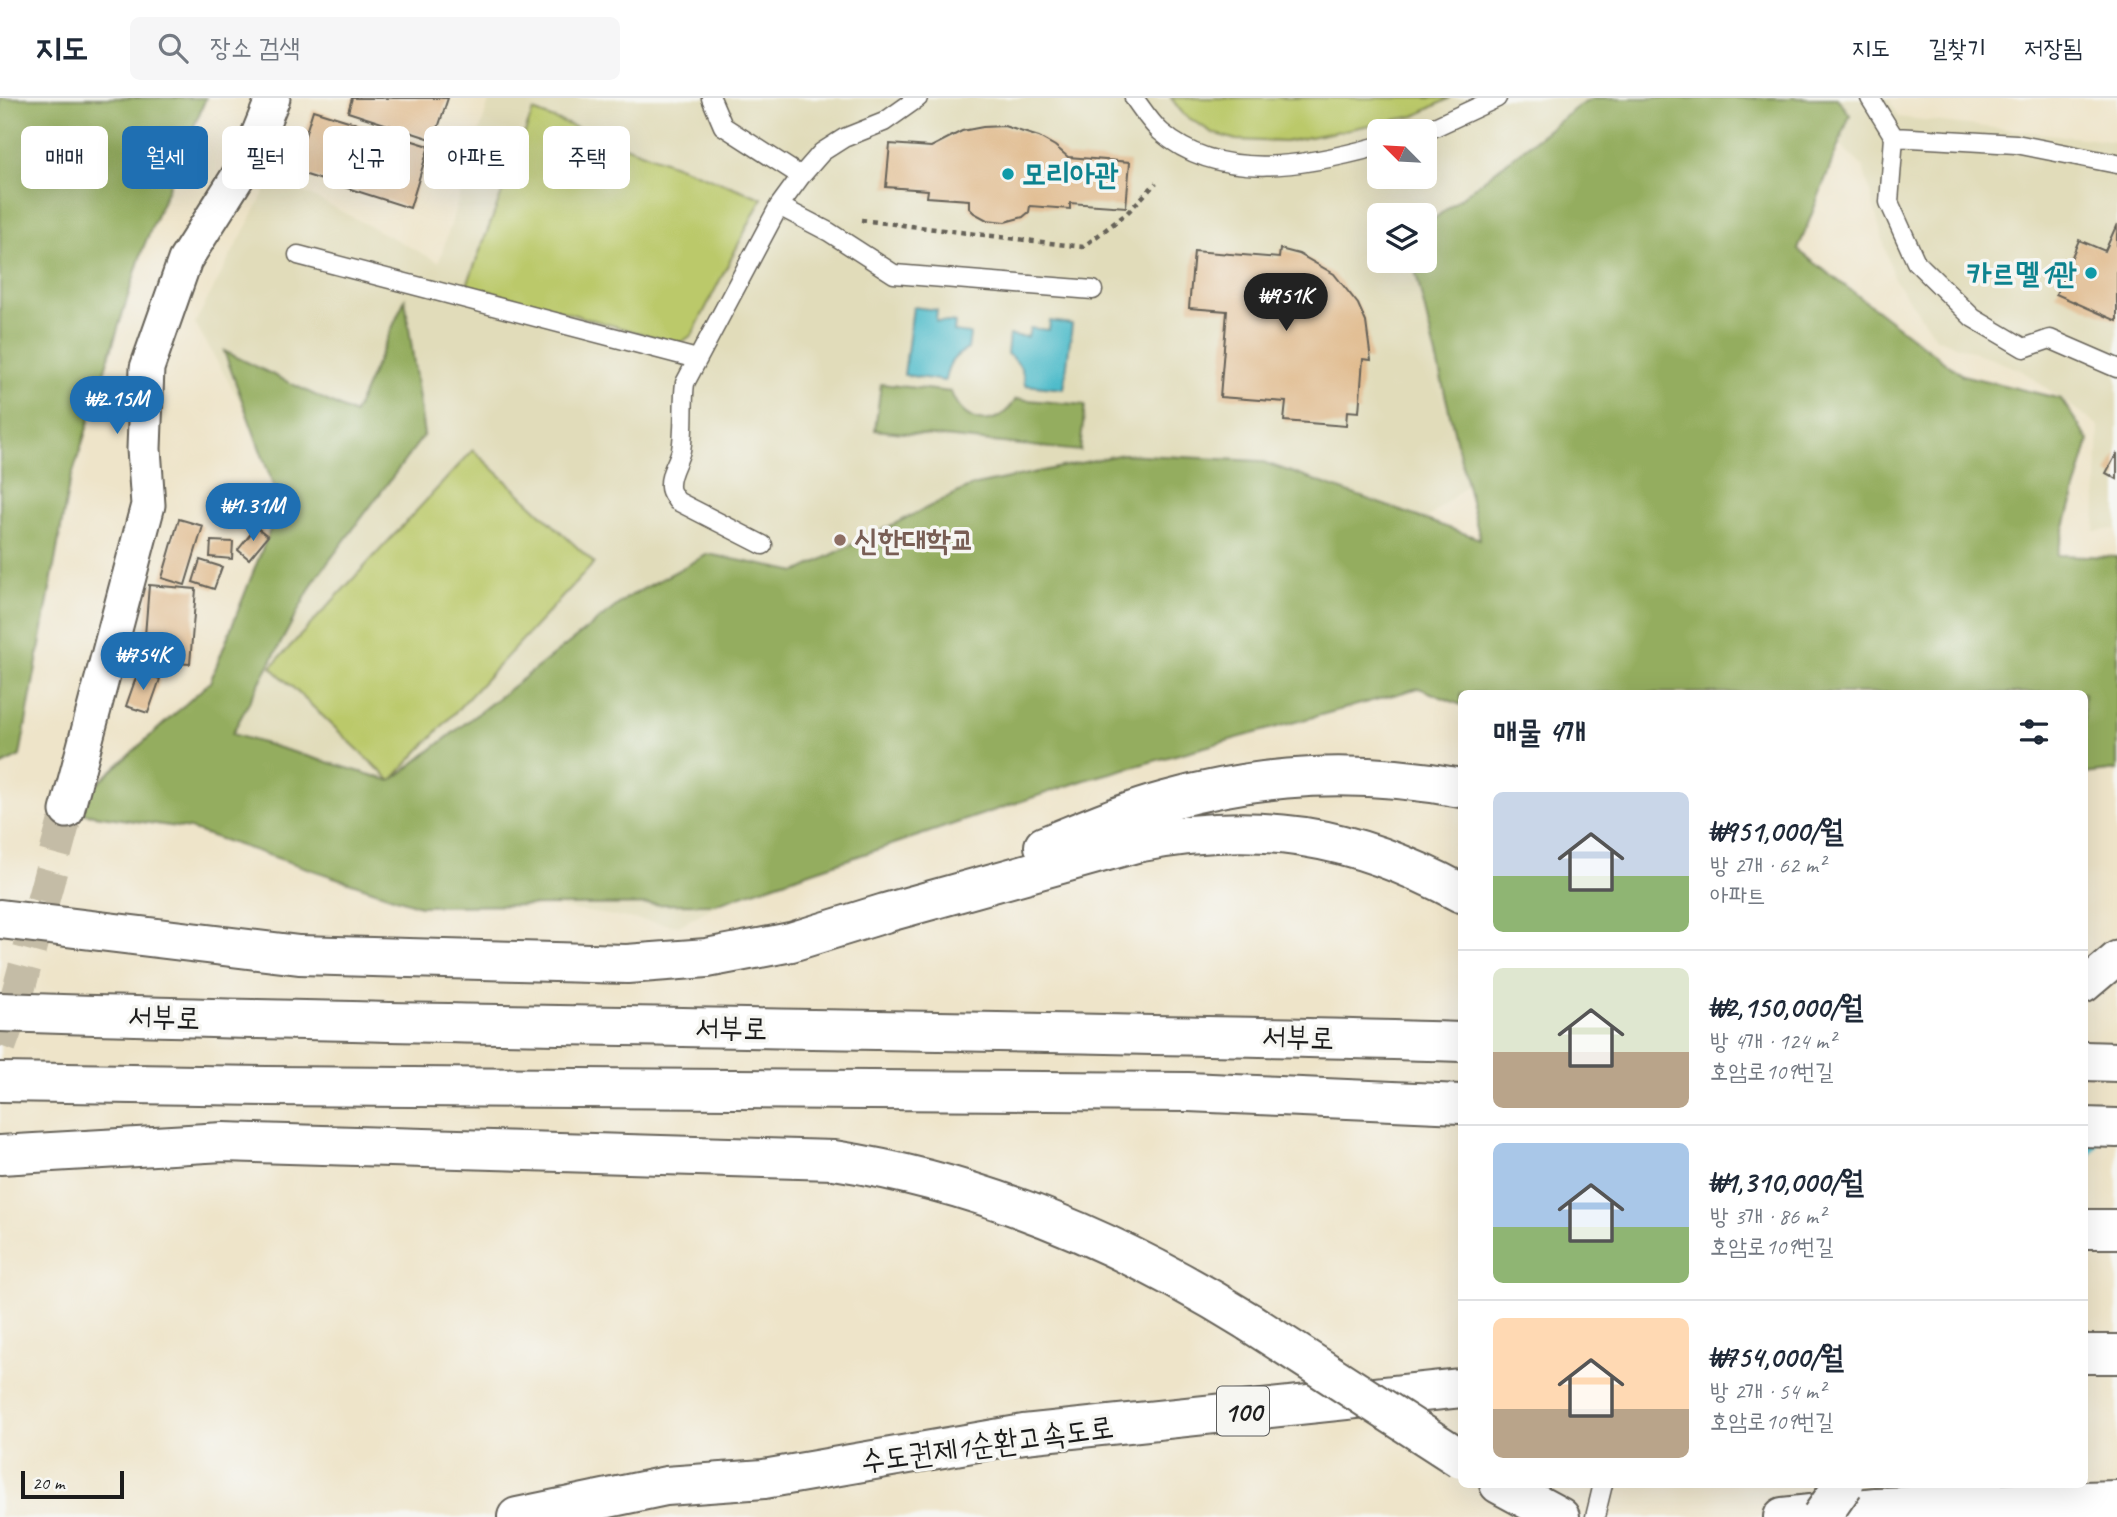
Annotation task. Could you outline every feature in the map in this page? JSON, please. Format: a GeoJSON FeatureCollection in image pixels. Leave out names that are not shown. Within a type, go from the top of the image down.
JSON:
{"type":"FeatureCollection","features":[{"type":"Feature","properties":{"kind":"highway"},"geometry":{"type":"LineString","coordinates":[[886,913],[1093,826],[1197,792],[1240,783],[1311,775],[1384,777],[1458,788]]}},
{"type":"Feature","properties":{"kind":"highway"},"geometry":{"type":"LineString","coordinates":[[0,919],[299,955],[627,964],[707,958],[791,942],[1136,843],[1168,836],[1223,831],[1249,831],[1329,840],[1360,848],[1414,869],[1458,891]]}},
{"type":"Feature","properties":{"kind":"highway","name":"서부로"},"geometry":{"type":"LineString","coordinates":[[0,1012],[272,1021],[1161,1034],[1458,1042]]}},
{"type":"Feature","properties":{"kind":"highway"},"geometry":{"type":"LineString","coordinates":[[2088,1061],[2117,1062]]}},
{"type":"Feature","properties":{"kind":"highway","name":"서부로"},"geometry":{"type":"LineString","coordinates":[[0,1082],[281,1087],[1188,1092],[1458,1104]]}},
{"type":"Feature","properties":{"kind":"highway"},"geometry":{"type":"LineString","coordinates":[[2088,1127],[2117,1128]]}},
{"type":"Feature","properties":{"kind":"highway"},"geometry":{"type":"LineString","coordinates":[[0,1155],[223,1142],[834,1160],[897,1170],[942,1182],[1087,1234],[1164,1272],[1249,1322],[1458,1458]]}},
{"type":"Feature","properties":{"kind":"highway"},"geometry":{"type":"LineString","coordinates":[[2088,1229],[2117,1229]]}},
{"type":"Feature","properties":{"kind":"highway"},"geometry":{"type":"LineString","coordinates":[[2088,1354],[2117,1353]]}},
{"type":"Feature","properties":{"kind":"highway","name":"수도권제1순환고속도로"},"geometry":{"type":"LineString","coordinates":[[517,1517],[666,1486],[764,1479],[1024,1434],[1458,1388]]}},
{"type":"Feature","properties":{"kind":"highway"},"geometry":{"type":"LineString","coordinates":[[1506,1488],[1560,1517]]}},
{"type":"Feature","properties":{"kind":"highway"},"geometry":{"type":"LineString","coordinates":[[1821,1517],[1841,1488]]}},
{"type":"Feature","properties":{"kind":"highway"},"geometry":{"type":"LineString","coordinates":[[1783,1517],[1876,1507],[2117,1500]]}},
{"type":"Feature","properties":{"kind":"street"},"geometry":{"type":"LineString","coordinates":[[67,811],[148,505],[144,449],[147,368],[185,260],[247,162],[273,98]]}},
{"type":"Feature","properties":{"kind":"street"},"geometry":{"type":"LineString","coordinates":[[2088,983],[2117,958]]}},
{"type":"Feature","properties":{"kind":"lane"},"geometry":{"type":"LineString","coordinates":[[711,98],[723,126],[801,176]]}},
{"type":"Feature","properties":{"kind":"lane"},"geometry":{"type":"LineString","coordinates":[[763,545],[677,501],[670,490],[670,476],[680,452],[683,435],[685,383],[779,206],[801,176],[822,152],[844,138],[884,122],[918,98]]}},
{"type":"Feature","properties":{"kind":"lane"},"geometry":{"type":"LineString","coordinates":[[1134,98],[1161,132],[1197,155],[1230,164],[1277,166],[1367,149]]}},
{"type":"Feature","properties":{"kind":"lane"},"geometry":{"type":"LineString","coordinates":[[1437,126],[1497,98]]}},
{"type":"Feature","properties":{"kind":"lane"},"geometry":{"type":"LineString","coordinates":[[1870,98],[1894,137],[1889,202],[1916,262],[1973,318],[2024,348],[2050,339],[2117,368]]}},
{"type":"Feature","properties":{"kind":"lane"},"geometry":{"type":"LineString","coordinates":[[1894,137],[2016,144],[2117,163]]}},
{"type":"Feature","properties":{"kind":"lane"},"geometry":{"type":"LineString","coordinates":[[779,206],[829,232],[894,274],[1093,290]]}},
{"type":"Feature","properties":{"kind":"lane"},"geometry":{"type":"LineString","coordinates":[[298,255],[697,359]]}},
{"type":"Feature","properties":{"kind":"lane"},"geometry":{"type":"LineString","coordinates":[[1595,1517],[1602,1488]]}},
{"type":"Feature","properties":{"kind":"path"},"geometry":{"type":"LineString","coordinates":[[854,219],[1083,247],[1126,214],[1156,183]]}},
{"type":"Feature","properties":{"kind":"shaded area","name":"신한대학교"},"geometry":{"type":"Polygon","coordinates":[[[490,98],[1652,98],[1448,206],[1481,473],[1353,582],[902,800],[679,926],[516,901],[206,724],[295,498],[195,323],[266,189],[298,189],[439,262],[462,189],[529,189],[529,126],[481,126],[490,98]]]}},
{"type":"Feature","properties":{"kind":"shaded area"},"geometry":{"type":"Polygon","coordinates":[[[1793,98],[1888,98],[1898,117],[2117,142],[2117,529],[2095,531],[2099,426],[2021,370],[1936,338],[1893,277],[1863,167],[1793,98]]]}},
{"type":"Feature","properties":{"kind":"green space"},"geometry":{"type":"Polygon","coordinates":[[[0,98],[206,98],[194,126],[122,126],[122,189],[168,189],[143,248],[68,489],[20,756],[0,766],[0,98]]]}},
{"type":"Feature","properties":{"kind":"green space"},"geometry":{"type":"Polygon","coordinates":[[[1171,98],[1450,98],[1415,116],[1367,119],[1367,126],[1285,142],[1236,140],[1213,133],[1184,115],[1171,98]]]}},
{"type":"Feature","properties":{"kind":"green space"},"geometry":{"type":"Polygon","coordinates":[[[1593,98],[1837,98],[1850,115],[1798,250],[1962,375],[2061,399],[2089,441],[2057,555],[2117,557],[2117,770],[2088,774],[2088,690],[1458,690],[1458,704],[1419,688],[1085,780],[715,904],[420,906],[190,829],[67,811],[210,682],[280,504],[224,351],[354,414],[405,299],[424,435],[314,581],[232,734],[391,781],[628,597],[708,554],[797,572],[971,486],[1123,454],[1260,461],[1480,539],[1416,273],[1437,273],[1437,217],[1577,107],[1593,98]]]}},
{"type":"Feature","properties":{"kind":"green space"},"geometry":{"type":"Polygon","coordinates":[[[533,111],[572,126],[543,126],[543,189],[630,189],[630,148],[762,198],[692,335],[682,342],[672,342],[467,285],[503,189],[529,189],[527,126],[533,111]]]}},
{"type":"Feature","properties":{"kind":"green space"},"geometry":{"type":"Polygon","coordinates":[[[881,384],[951,392],[964,412],[981,420],[1000,416],[1016,399],[1085,405],[1080,451],[875,430],[881,384]]]}},
{"type":"Feature","properties":{"kind":"green space"},"geometry":{"type":"Polygon","coordinates":[[[473,450],[594,563],[391,781],[271,667],[473,450]]]}},
{"type":"Feature","properties":{"kind":"water"},"geometry":{"type":"Polygon","coordinates":[[[913,307],[937,310],[936,321],[955,323],[954,332],[970,334],[968,349],[952,362],[945,381],[904,375],[913,307]]]}},
{"type":"Feature","properties":{"kind":"water"},"geometry":{"type":"Polygon","coordinates":[[[1050,321],[1072,324],[1064,389],[1025,385],[1020,367],[1007,354],[1009,335],[1028,337],[1030,328],[1049,330],[1050,321]]]}},
{"type":"Feature","properties":{"kind":"building"},"geometry":{"type":"Polygon","coordinates":[[[352,98],[448,98],[439,126],[424,126],[424,137],[410,132],[410,126],[391,126],[348,112],[352,98]]]}},
{"type":"Feature","properties":{"kind":"building"},"geometry":{"type":"Polygon","coordinates":[[[313,110],[365,126],[323,126],[323,180],[309,176],[308,126],[313,110]]]}},
{"type":"Feature","properties":{"kind":"building","name":"모리아관"},"geometry":{"type":"Polygon","coordinates":[[[1004,126],[1039,137],[1068,157],[1130,162],[1126,207],[1070,203],[1070,209],[1030,206],[1029,212],[1023,217],[1005,222],[987,220],[974,213],[969,208],[969,200],[927,197],[928,190],[886,187],[890,144],[931,147],[962,131],[1004,126]]]}},
{"type":"Feature","properties":{"kind":"building"},"geometry":{"type":"Polygon","coordinates":[[[410,140],[424,144],[424,162],[410,208],[350,189],[410,189],[410,140]]]}},
{"type":"Feature","properties":{"kind":"building","name":"카르멜1관"},"geometry":{"type":"Polygon","coordinates":[[[2117,224],[2117,321],[2056,294],[2079,240],[2105,251],[2117,224]]]}},
{"type":"Feature","properties":{"kind":"building"},"geometry":{"type":"Polygon","coordinates":[[[1280,249],[1299,254],[1334,274],[1358,304],[1366,322],[1371,360],[1363,359],[1359,412],[1347,411],[1346,426],[1284,421],[1286,402],[1220,397],[1227,311],[1189,308],[1194,251],[1279,258],[1280,249]]]}},
{"type":"Feature","properties":{"kind":"building"},"geometry":{"type":"Polygon","coordinates":[[[2117,453],[2117,479],[2106,473],[2117,453]]]}},
{"type":"Feature","properties":{"kind":"building"},"geometry":{"type":"Polygon","coordinates":[[[179,519],[203,526],[185,585],[162,578],[179,519]]]}},
{"type":"Feature","properties":{"kind":"building"},"geometry":{"type":"Polygon","coordinates":[[[256,527],[268,536],[249,559],[238,550],[256,527]]]}},
{"type":"Feature","properties":{"kind":"building"},"geometry":{"type":"Polygon","coordinates":[[[211,541],[233,542],[232,559],[210,557],[211,541]]]}},
{"type":"Feature","properties":{"kind":"building"},"geometry":{"type":"Polygon","coordinates":[[[200,560],[222,567],[214,589],[193,582],[200,560]]]}},
{"type":"Feature","properties":{"kind":"building"},"geometry":{"type":"Polygon","coordinates":[[[149,585],[196,589],[190,664],[143,661],[149,585]]]}},
{"type":"Feature","properties":{"kind":"building"},"geometry":{"type":"Polygon","coordinates":[[[138,672],[160,679],[148,713],[126,706],[138,672]]]}},
{"type":"Feature","properties":{"kind":"waterway"},"geometry":{"type":"LineString","coordinates":[[2088,1151],[2097,1136]]}},
{"type":"Feature","properties":{"kind":"tunnel"},"geometry":{"type":"LineString","coordinates":[[0,1046],[14,1007],[67,811]]}},
{"type":"Feature","properties":{"kind":"place","name":"모리아관"},"geometry":{"type":"Point","coordinates":[1008,174]}},
{"type":"Feature","properties":{"kind":"place","name":"카르멜1관"},"geometry":{"type":"Point","coordinates":[2091,273]}},
{"type":"Feature","properties":{"kind":"place","name":"신한대학교"},"geometry":{"type":"Point","coordinates":[840,540]}}]}
